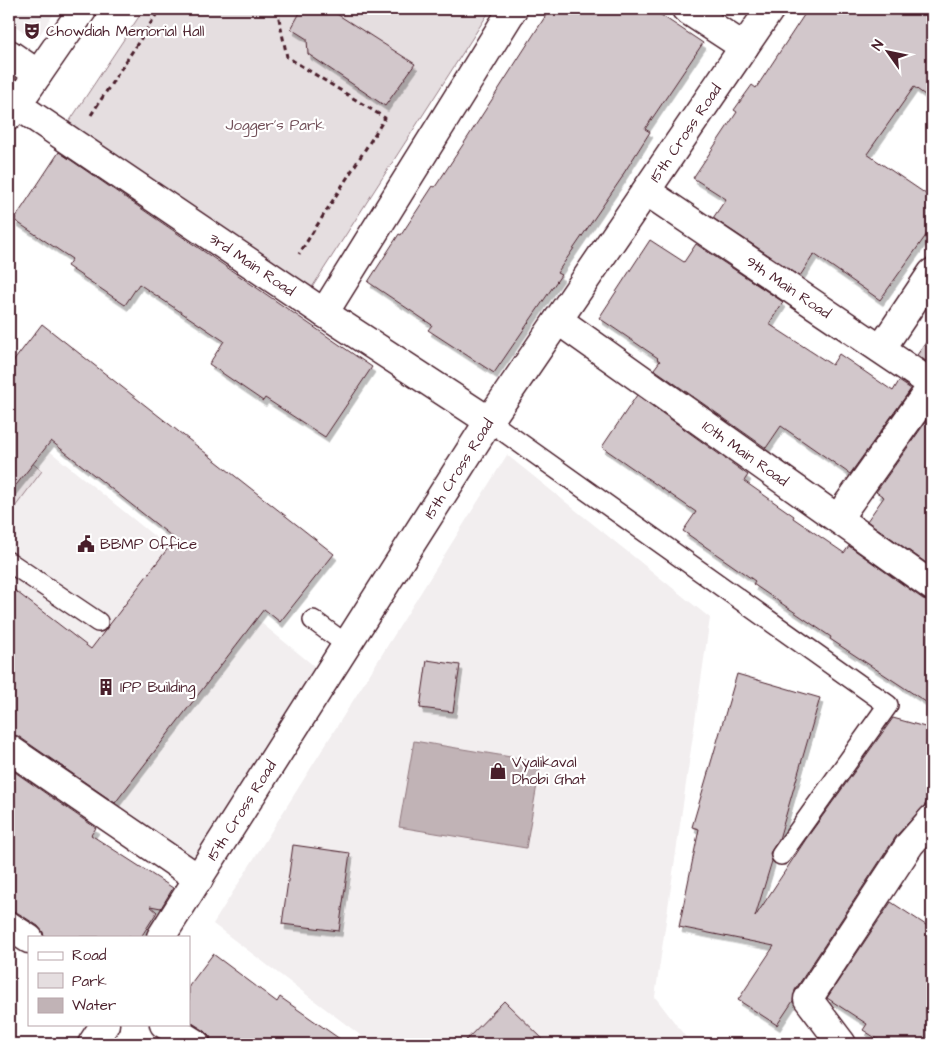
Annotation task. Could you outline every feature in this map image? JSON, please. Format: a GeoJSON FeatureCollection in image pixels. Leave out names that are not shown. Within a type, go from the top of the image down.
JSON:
{"type":"FeatureCollection","features":[{"type":"Feature","properties":{"kind":"street"},"geometry":{"type":"LineString","coordinates":[[13,110],[83,9]]}},
{"type":"Feature","properties":{"kind":"street"},"geometry":{"type":"LineString","coordinates":[[324,313],[513,9]]}},
{"type":"Feature","properties":{"kind":"street"},"geometry":{"type":"LineString","coordinates":[[686,9],[744,47]]}},
{"type":"Feature","properties":{"kind":"street","name":"15th Cross Road"},"geometry":{"type":"LineString","coordinates":[[163,936],[489,421],[770,9]]}},
{"type":"Feature","properties":{"kind":"street"},"geometry":{"type":"LineString","coordinates":[[9,54],[38,74]]}},
{"type":"Feature","properties":{"kind":"street","name":"3rd Main Road"},"geometry":{"type":"LineString","coordinates":[[13,110],[489,421]]}},
{"type":"Feature","properties":{"kind":"street","name":"9th Main Road"},"geometry":{"type":"LineString","coordinates":[[646,191],[932,385]]}},
{"type":"Feature","properties":{"kind":"street"},"geometry":{"type":"LineString","coordinates":[[881,349],[932,273]]}},
{"type":"Feature","properties":{"kind":"street","name":"10th Main Road"},"geometry":{"type":"LineString","coordinates":[[558,320],[932,586]]}},
{"type":"Feature","properties":{"kind":"street"},"geometry":{"type":"LineString","coordinates":[[838,518],[932,385]]}},
{"type":"Feature","properties":{"kind":"street"},"geometry":{"type":"LineString","coordinates":[[9,749],[199,879]]}},
{"type":"Feature","properties":{"kind":"street"},"geometry":{"type":"LineString","coordinates":[[842,1044],[808,999],[910,844],[932,819]]}},
{"type":"Feature","properties":{"kind":"street"},"geometry":{"type":"LineString","coordinates":[[9,926],[28,938]]}},
{"type":"Feature","properties":{"kind":"street"},"geometry":{"type":"LineString","coordinates":[[92,1044],[104,1026]]}},
{"type":"Feature","properties":{"kind":"street"},"geometry":{"type":"LineString","coordinates":[[167,1026],[196,1044]]}},
{"type":"Feature","properties":{"kind":"lane"},"geometry":{"type":"LineString","coordinates":[[489,421],[888,705],[781,855]]}},
{"type":"Feature","properties":{"kind":"lane"},"geometry":{"type":"LineString","coordinates":[[9,562],[98,622]]}},
{"type":"Feature","properties":{"kind":"lane"},"geometry":{"type":"LineString","coordinates":[[313,620],[346,645]]}},
{"type":"Feature","properties":{"kind":"path"},"geometry":{"type":"LineString","coordinates":[[87,121],[160,9]]}},
{"type":"Feature","properties":{"kind":"path"},"geometry":{"type":"LineString","coordinates":[[277,9],[286,57],[385,118],[298,256]]}},
{"type":"Feature","properties":{"kind":"shaded area","name":"Chowdiah Memorial Hall"},"geometry":{"type":"Polygon","coordinates":[[[9,9],[57,9],[36,40],[9,22],[9,9]]]}},
{"type":"Feature","properties":{"kind":"shaded area","name":"BBMP Office"},"geometry":{"type":"Polygon","coordinates":[[[9,418],[319,670],[195,866],[9,742],[9,418]]]}},
{"type":"Feature","properties":{"kind":"shaded area","name":"Vyalikaval Dhobi Ghat"},"geometry":{"type":"Polygon","coordinates":[[[507,455],[710,618],[655,997],[691,1044],[372,1044],[213,924],[507,455]]]}},
{"type":"Feature","properties":{"kind":"green space","name":"Jogger's Park"},"geometry":{"type":"Polygon","coordinates":[[[144,9],[491,9],[311,289],[65,128],[144,9]]]}},
{"type":"Feature","properties":{"kind":"green space"},"geometry":{"type":"Polygon","coordinates":[[[9,444],[42,471],[9,515],[9,444]]]}},
{"type":"Feature","properties":{"kind":"water"},"geometry":{"type":"Polygon","coordinates":[[[414,741],[541,762],[526,848],[399,827],[414,741]]]}},
{"type":"Feature","properties":{"kind":"building"},"geometry":{"type":"Polygon","coordinates":[[[302,9],[329,9],[415,64],[385,106],[308,54],[307,39],[291,29],[302,9]]]}},
{"type":"Feature","properties":{"kind":"building"},"geometry":{"type":"Polygon","coordinates":[[[550,9],[652,9],[703,43],[645,129],[650,132],[623,176],[557,273],[561,275],[494,373],[428,330],[432,325],[368,282],[399,234],[401,235],[433,186],[435,187],[550,9]]]}},
{"type":"Feature","properties":{"kind":"building"},"geometry":{"type":"Polygon","coordinates":[[[808,9],[932,9],[932,100],[914,87],[867,154],[932,198],[932,227],[880,300],[814,254],[800,276],[713,218],[726,199],[693,178],[737,112],[734,110],[752,85],[756,88],[808,9]]]}},
{"type":"Feature","properties":{"kind":"building"},"geometry":{"type":"Polygon","coordinates":[[[59,152],[372,367],[325,437],[265,398],[263,401],[209,364],[224,341],[139,284],[125,305],[67,266],[72,259],[14,220],[59,152]]]}},
{"type":"Feature","properties":{"kind":"building"},"geometry":{"type":"Polygon","coordinates":[[[650,240],[684,262],[696,244],[783,302],[769,324],[832,365],[839,354],[893,391],[899,381],[911,389],[850,474],[781,426],[766,448],[654,369],[660,361],[658,358],[599,318],[650,240]]]}},
{"type":"Feature","properties":{"kind":"building"},"geometry":{"type":"Polygon","coordinates":[[[42,324],[334,554],[280,622],[264,609],[115,803],[18,736],[9,734],[9,586],[91,649],[175,539],[51,441],[9,494],[9,367],[42,324]]]}},
{"type":"Feature","properties":{"kind":"building"},"geometry":{"type":"Polygon","coordinates":[[[932,334],[932,365],[917,355],[932,334]]]}},
{"type":"Feature","properties":{"kind":"building"},"geometry":{"type":"Polygon","coordinates":[[[637,395],[748,475],[744,481],[794,516],[793,518],[844,553],[849,546],[923,599],[932,601],[932,706],[830,639],[831,637],[753,584],[755,581],[683,531],[696,512],[602,447],[637,395]]]}},
{"type":"Feature","properties":{"kind":"building"},"geometry":{"type":"Polygon","coordinates":[[[932,413],[932,567],[867,521],[884,497],[876,492],[932,413]]]}},
{"type":"Feature","properties":{"kind":"building"},"geometry":{"type":"Polygon","coordinates":[[[427,660],[460,665],[453,712],[420,708],[427,660]]]}},
{"type":"Feature","properties":{"kind":"building"},"geometry":{"type":"Polygon","coordinates":[[[737,674],[820,698],[779,839],[770,853],[772,861],[755,917],[806,839],[893,718],[932,729],[932,793],[924,806],[897,835],[795,990],[793,1001],[777,1025],[738,1000],[774,946],[679,927],[699,829],[692,827],[737,674]]]}},
{"type":"Feature","properties":{"kind":"building"},"geometry":{"type":"Polygon","coordinates":[[[9,768],[96,828],[91,835],[173,888],[161,908],[150,906],[157,912],[142,936],[44,936],[38,926],[18,913],[9,911],[9,768]]]}},
{"type":"Feature","properties":{"kind":"building"},"geometry":{"type":"Polygon","coordinates":[[[293,845],[350,853],[339,931],[282,924],[293,845]]]}},
{"type":"Feature","properties":{"kind":"building"},"geometry":{"type":"Polygon","coordinates":[[[891,902],[932,929],[932,1044],[885,1044],[863,1030],[867,1024],[827,998],[891,902]]]}},
{"type":"Feature","properties":{"kind":"building"},"geometry":{"type":"Polygon","coordinates":[[[213,954],[277,1002],[280,997],[347,1044],[212,1044],[210,1036],[190,1022],[190,985],[213,954]]]}},
{"type":"Feature","properties":{"kind":"building"},"geometry":{"type":"Polygon","coordinates":[[[504,1001],[548,1044],[462,1044],[504,1001]]]}},
{"type":"Feature","properties":{"kind":"place","name":"Chowdiah Memorial Hall"},"geometry":{"type":"Point","coordinates":[32,31]}},
{"type":"Feature","properties":{"kind":"place","name":"BBMP Office"},"geometry":{"type":"Point","coordinates":[86,544]}},
{"type":"Feature","properties":{"kind":"place","name":"IPP Building"},"geometry":{"type":"Point","coordinates":[106,687]}},
{"type":"Feature","properties":{"kind":"place","name":"Vyalikaval Dhobi Ghat"},"geometry":{"type":"Point","coordinates":[498,771]}}]}
